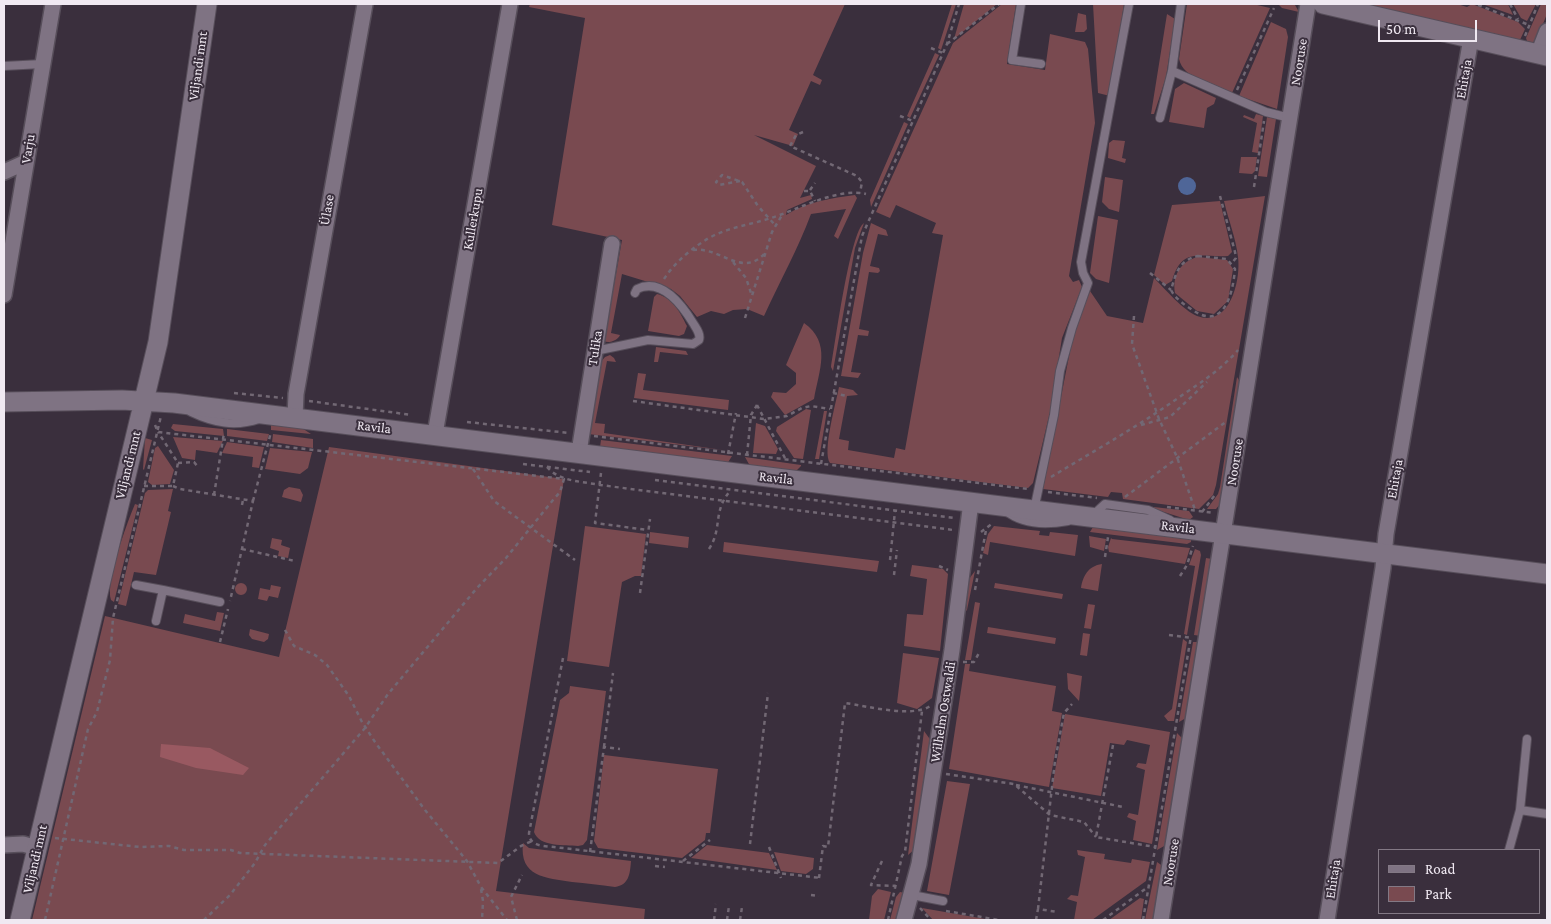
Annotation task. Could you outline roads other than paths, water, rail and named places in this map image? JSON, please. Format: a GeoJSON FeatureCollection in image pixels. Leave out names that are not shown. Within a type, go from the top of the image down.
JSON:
{"type":"FeatureCollection","features":[{"type":"Feature","properties":{"kind":"street","name":"Varju"},"geometry":{"type":"LineString","coordinates":[[4,295],[8,240],[26,162],[52,4]]}},
{"type":"Feature","properties":{"kind":"street","name":"Viljandi mnt"},"geometry":{"type":"LineString","coordinates":[[20,920],[158,342],[207,4]]}},
{"type":"Feature","properties":{"kind":"street","name":"Ülase"},"geometry":{"type":"LineString","coordinates":[[295,408],[319,256],[365,4]]}},
{"type":"Feature","properties":{"kind":"street","name":"Kullerkupu"},"geometry":{"type":"LineString","coordinates":[[436,426],[510,4]]}},
{"type":"Feature","properties":{"kind":"street","name":"Nooruse"},"geometry":{"type":"LineString","coordinates":[[1161,920],[1308,4]]}},
{"type":"Feature","properties":{"kind":"street"},"geometry":{"type":"LineString","coordinates":[[1323,4],[1543,55],[1547,31]]}},
{"type":"Feature","properties":{"kind":"street","name":"Ehitaja"},"geometry":{"type":"LineString","coordinates":[[1327,920],[1384,553],[1471,38]]}},
{"type":"Feature","properties":{"kind":"street"},"geometry":{"type":"LineString","coordinates":[[4,172],[26,162]]}},
{"type":"Feature","properties":{"kind":"street","name":"Tulika"},"geometry":{"type":"LineString","coordinates":[[579,452],[612,244]]}},
{"type":"Feature","properties":{"kind":"street","name":"Ravila"},"geometry":{"type":"LineString","coordinates":[[4,402],[145,401],[271,423],[295,408],[436,426],[579,452],[969,517],[1034,510],[1187,529],[1225,524],[1384,553],[1547,574]]}},
{"type":"Feature","properties":{"kind":"street","name":"Wilhelm Ostwaldi"},"geometry":{"type":"LineString","coordinates":[[904,920],[917,903],[919,864],[938,746],[969,517]]}},
{"type":"Feature","properties":{"kind":"street"},"geometry":{"type":"LineString","coordinates":[[4,845],[23,844],[37,848]]}},
{"type":"Feature","properties":{"kind":"lane"},"geometry":{"type":"LineString","coordinates":[[1021,4],[1012,60],[1041,64]]}},
{"type":"Feature","properties":{"kind":"lane"},"geometry":{"type":"LineString","coordinates":[[1034,510],[1054,415],[1060,371],[1072,328],[1088,284],[1081,262],[1129,4]]}},
{"type":"Feature","properties":{"kind":"lane"},"geometry":{"type":"LineString","coordinates":[[1160,118],[1172,70],[1181,4]]}},
{"type":"Feature","properties":{"kind":"lane"},"geometry":{"type":"LineString","coordinates":[[4,66],[42,64]]}},
{"type":"Feature","properties":{"kind":"lane"},"geometry":{"type":"LineString","coordinates":[[1172,70],[1266,112],[1290,118]]}},
{"type":"Feature","properties":{"kind":"lane"},"geometry":{"type":"LineString","coordinates":[[595,351],[648,340],[689,344],[698,342],[700,335],[688,314],[673,296],[660,289],[641,287],[635,293]]}},
{"type":"Feature","properties":{"kind":"lane"},"geometry":{"type":"LineString","coordinates":[[996,514],[1017,520],[1049,524],[1090,517]]}},
{"type":"Feature","properties":{"kind":"lane"},"geometry":{"type":"LineString","coordinates":[[136,585],[220,602]]}},
{"type":"Feature","properties":{"kind":"lane"},"geometry":{"type":"LineString","coordinates":[[156,621],[163,590]]}},
{"type":"Feature","properties":{"kind":"lane"},"geometry":{"type":"LineString","coordinates":[[1510,849],[1520,810],[1527,739]]}},
{"type":"Feature","properties":{"kind":"lane"},"geometry":{"type":"LineString","coordinates":[[1520,810],[1547,814]]}},
{"type":"Feature","properties":{"kind":"lane"},"geometry":{"type":"LineString","coordinates":[[917,903],[943,901]]}},
{"type":"Feature","properties":{"kind":"water"},"geometry":{"type":"Polygon","coordinates":[[[1187,177],[1193,180],[1196,186],[1193,192],[1187,195],[1181,192],[1178,186],[1181,180],[1187,177]]]}}]}
